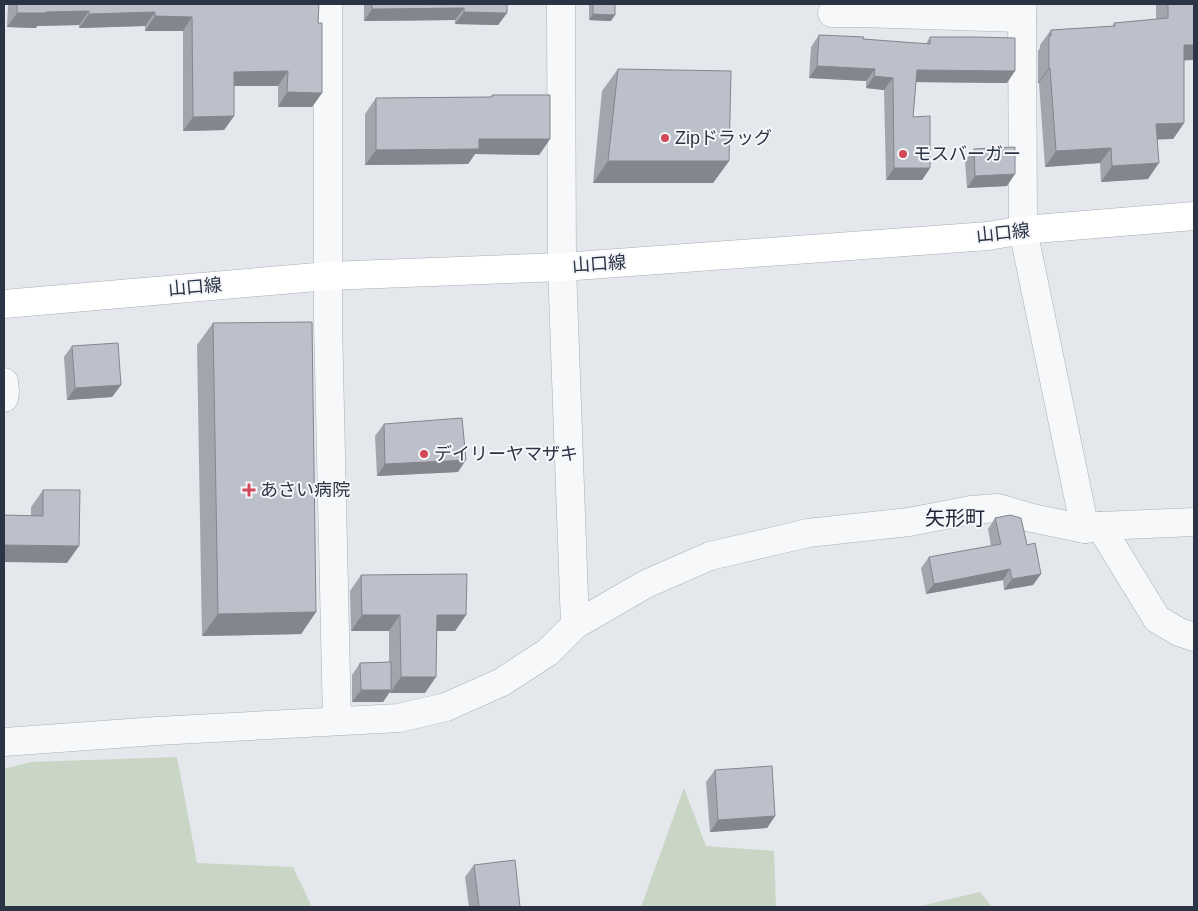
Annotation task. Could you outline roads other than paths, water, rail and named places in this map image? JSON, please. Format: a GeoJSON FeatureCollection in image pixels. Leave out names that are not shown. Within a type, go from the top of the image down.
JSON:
{"type":"FeatureCollection","features":[{"type":"Feature","properties":{"kind":"street"},"geometry":{"type":"LineString","coordinates":[[328,4],[328,276],[337,721]]}},
{"type":"Feature","properties":{"kind":"street"},"geometry":{"type":"LineString","coordinates":[[561,4],[562,267],[575,625]]}},
{"type":"Feature","properties":{"kind":"street"},"geometry":{"type":"LineString","coordinates":[[832,13],[860,23],[1022,11],[1023,230],[1092,527],[1157,619],[1179,632],[1194,637]]}},
{"type":"Feature","properties":{"kind":"street","name":"山口線"},"geometry":{"type":"LineString","coordinates":[[4,304],[328,276],[562,267],[988,236],[1023,230],[1194,216]]}},
{"type":"Feature","properties":{"kind":"street"},"geometry":{"type":"LineString","coordinates":[[4,382],[4,398]]}},
{"type":"Feature","properties":{"kind":"street"},"geometry":{"type":"LineString","coordinates":[[4,742],[399,718],[446,707],[502,682],[548,652],[575,625],[646,584],[710,556],[808,533],[909,522],[971,510],[998,508],[1032,518],[1092,527],[1194,522]]}},
{"type":"Feature","properties":{"kind":"place","name":"Zipドラッグ"},"geometry":{"type":"Point","coordinates":[665,138]}},
{"type":"Feature","properties":{"kind":"place","name":"モスバーガー"},"geometry":{"type":"Point","coordinates":[903,154]}},
{"type":"Feature","properties":{"kind":"place","name":"デイリーヤマザキ"},"geometry":{"type":"Point","coordinates":[424,454]}},
{"type":"Feature","properties":{"kind":"place","name":"あさい病院"},"geometry":{"type":"Point","coordinates":[249,490]}},
{"type":"Feature","properties":{"kind":"district","name":"矢形町"},"geometry":{"type":"Point","coordinates":[955,518]}}]}
